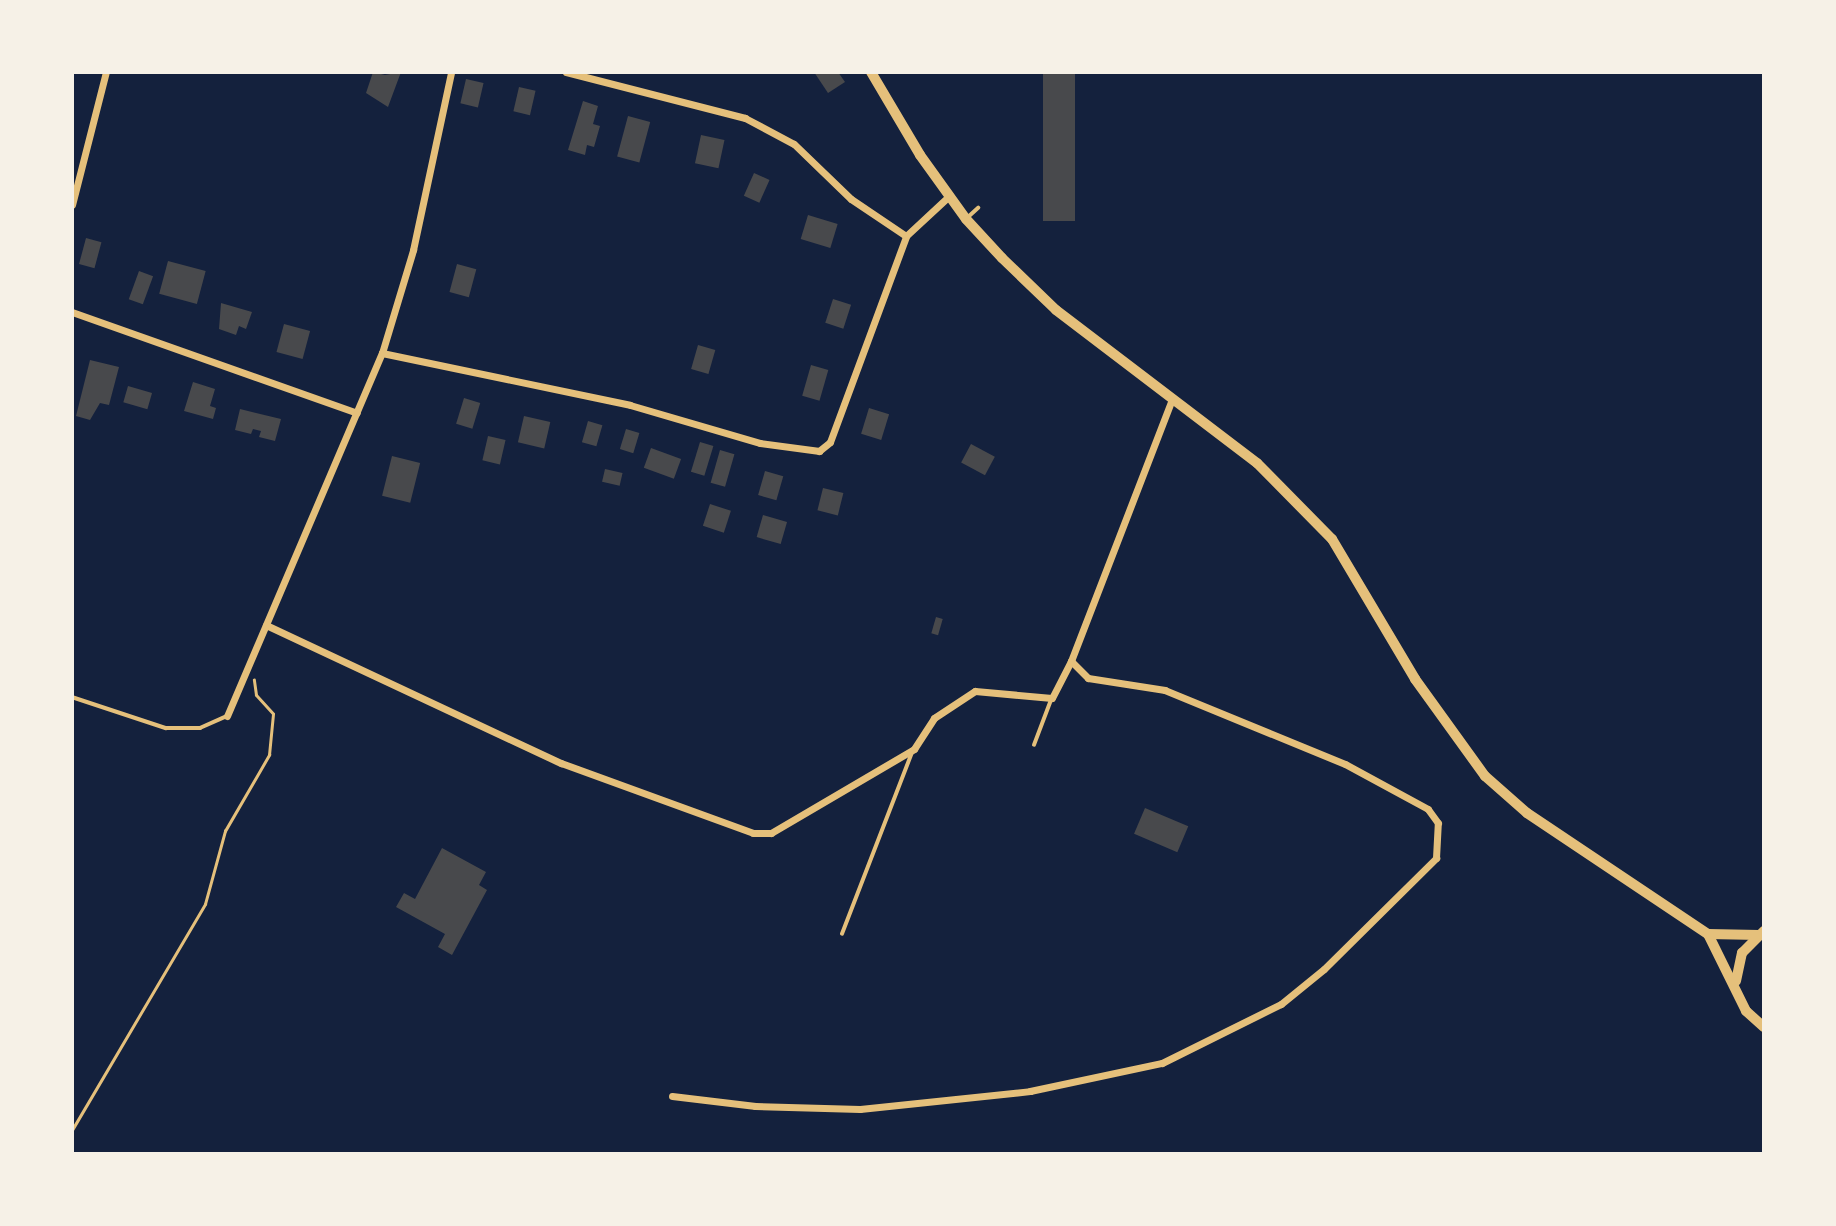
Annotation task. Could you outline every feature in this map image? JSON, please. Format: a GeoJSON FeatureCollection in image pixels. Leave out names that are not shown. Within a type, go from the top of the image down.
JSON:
{"type":"FeatureCollection","features":[{"type":"Feature","properties":{"kind":"main road"},"geometry":{"type":"LineString","coordinates":[[872,72],[893,112],[966,219],[1056,310],[1257,463],[1332,539],[1443,724],[1495,786],[1561,836],[1709,934],[1736,983],[1746,1012],[1761,1025],[1764,1035]]}},
{"type":"Feature","properties":{"kind":"main road"},"geometry":{"type":"LineString","coordinates":[[1709,934],[1762,933]]}},
{"type":"Feature","properties":{"kind":"main road"},"geometry":{"type":"LineString","coordinates":[[1736,983],[1742,953],[1762,933]]}},
{"type":"Feature","properties":{"kind":"street"},"geometry":{"type":"LineString","coordinates":[[72,205],[106,72]]}},
{"type":"Feature","properties":{"kind":"street"},"geometry":{"type":"LineString","coordinates":[[227,716],[382,353],[413,250],[451,72]]}},
{"type":"Feature","properties":{"kind":"street"},"geometry":{"type":"LineString","coordinates":[[566,72],[745,118],[794,144],[851,199],[906,236]]}},
{"type":"Feature","properties":{"kind":"street"},"geometry":{"type":"LineString","coordinates":[[382,353],[630,405],[760,443],[819,451],[835,429],[906,236],[949,195]]}},
{"type":"Feature","properties":{"kind":"street"},"geometry":{"type":"LineString","coordinates":[[72,312],[357,413]]}},
{"type":"Feature","properties":{"kind":"street"},"geometry":{"type":"LineString","coordinates":[[266,625],[561,763],[753,833],[771,833],[914,749],[934,718],[975,691],[1052,698],[1070,661],[1172,399]]}},
{"type":"Feature","properties":{"kind":"street"},"geometry":{"type":"LineString","coordinates":[[672,1096],[755,1106],[860,1110],[1030,1091],[1162,1063],[1281,1004],[1324,969],[1436,858],[1438,823],[1428,809],[1345,764],[1165,690],[1088,678],[1070,661]]}},
{"type":"Feature","properties":{"kind":"lane"},"geometry":{"type":"LineString","coordinates":[[966,219],[978,208]]}},
{"type":"Feature","properties":{"kind":"lane"},"geometry":{"type":"LineString","coordinates":[[72,697],[166,729],[200,728],[227,716]]}},
{"type":"Feature","properties":{"kind":"lane"},"geometry":{"type":"LineString","coordinates":[[1034,745],[1052,698]]}},
{"type":"Feature","properties":{"kind":"lane"},"geometry":{"type":"LineString","coordinates":[[842,934],[914,749]]}},
{"type":"Feature","properties":{"kind":"path"},"geometry":{"type":"LineString","coordinates":[[72,1130],[205,904],[225,831],[269,755],[273,714],[256,695],[252,659]]}},
{"type":"Feature","properties":{"kind":"building"},"geometry":{"type":"Polygon","coordinates":[[[373,72],[385,75],[401,72],[388,107],[366,93],[373,72]]]}},
{"type":"Feature","properties":{"kind":"building"},"geometry":{"type":"Polygon","coordinates":[[[814,72],[838,72],[845,82],[828,93],[814,72]]]}},
{"type":"Feature","properties":{"kind":"building"},"geometry":{"type":"Polygon","coordinates":[[[1043,72],[1075,72],[1075,221],[1043,221],[1043,72]]]}},
{"type":"Feature","properties":{"kind":"building"},"geometry":{"type":"Polygon","coordinates":[[[466,79],[484,83],[478,107],[460,103],[466,79]]]}},
{"type":"Feature","properties":{"kind":"building"},"geometry":{"type":"Polygon","coordinates":[[[519,87],[536,91],[530,115],[513,111],[519,87]]]}},
{"type":"Feature","properties":{"kind":"building"},"geometry":{"type":"Polygon","coordinates":[[[583,101],[598,106],[593,124],[600,126],[594,147],[587,145],[585,155],[568,150],[583,101]]]}},
{"type":"Feature","properties":{"kind":"building"},"geometry":{"type":"Polygon","coordinates":[[[628,116],[650,122],[639,163],[617,157],[628,116]]]}},
{"type":"Feature","properties":{"kind":"building"},"geometry":{"type":"Polygon","coordinates":[[[701,135],[724,140],[718,168],[695,163],[701,135]]]}},
{"type":"Feature","properties":{"kind":"building"},"geometry":{"type":"Polygon","coordinates":[[[754,173],[770,180],[759,203],[744,196],[754,173]]]}},
{"type":"Feature","properties":{"kind":"building"},"geometry":{"type":"Polygon","coordinates":[[[808,215],[838,224],[830,248],[801,239],[808,215]]]}},
{"type":"Feature","properties":{"kind":"building"},"geometry":{"type":"Polygon","coordinates":[[[86,238],[101,242],[94,268],[79,264],[86,238]]]}},
{"type":"Feature","properties":{"kind":"building"},"geometry":{"type":"Polygon","coordinates":[[[168,261],[206,271],[197,304],[159,294],[168,261]]]}},
{"type":"Feature","properties":{"kind":"building"},"geometry":{"type":"Polygon","coordinates":[[[457,264],[476,269],[469,297],[449,292],[457,264]]]}},
{"type":"Feature","properties":{"kind":"building"},"geometry":{"type":"Polygon","coordinates":[[[139,271],[153,276],[143,304],[129,299],[139,271]]]}},
{"type":"Feature","properties":{"kind":"building"},"geometry":{"type":"Polygon","coordinates":[[[833,299],[851,305],[843,329],[825,323],[833,299]]]}},
{"type":"Feature","properties":{"kind":"building"},"geometry":{"type":"Polygon","coordinates":[[[221,303],[252,312],[246,329],[239,326],[236,335],[219,329],[221,303]]]}},
{"type":"Feature","properties":{"kind":"building"},"geometry":{"type":"Polygon","coordinates":[[[284,324],[310,331],[303,359],[276,352],[284,324]]]}},
{"type":"Feature","properties":{"kind":"building"},"geometry":{"type":"Polygon","coordinates":[[[698,345],[715,350],[708,374],[691,369],[698,345]]]}},
{"type":"Feature","properties":{"kind":"building"},"geometry":{"type":"Polygon","coordinates":[[[90,360],[119,367],[109,405],[100,403],[90,420],[76,416],[90,360]]]}},
{"type":"Feature","properties":{"kind":"building"},"geometry":{"type":"Polygon","coordinates":[[[811,365],[828,370],[819,401],[802,396],[811,365]]]}},
{"type":"Feature","properties":{"kind":"building"},"geometry":{"type":"Polygon","coordinates":[[[193,382],[215,389],[210,406],[216,408],[213,419],[184,411],[193,382]]]}},
{"type":"Feature","properties":{"kind":"building"},"geometry":{"type":"Polygon","coordinates":[[[128,386],[152,393],[147,409],[123,402],[128,386]]]}},
{"type":"Feature","properties":{"kind":"building"},"geometry":{"type":"Polygon","coordinates":[[[464,398],[480,403],[472,429],[456,424],[464,398]]]}},
{"type":"Feature","properties":{"kind":"building"},"geometry":{"type":"Polygon","coordinates":[[[869,408],[889,414],[881,440],[861,434],[869,408]]]}},
{"type":"Feature","properties":{"kind":"building"},"geometry":{"type":"Polygon","coordinates":[[[240,409],[281,419],[275,441],[259,437],[261,431],[253,429],[251,434],[235,430],[240,409]]]}},
{"type":"Feature","properties":{"kind":"building"},"geometry":{"type":"Polygon","coordinates":[[[524,416],[550,422],[544,448],[518,442],[524,416]]]}},
{"type":"Feature","properties":{"kind":"building"},"geometry":{"type":"Polygon","coordinates":[[[588,421],[602,425],[596,446],[582,442],[588,421]]]}},
{"type":"Feature","properties":{"kind":"building"},"geometry":{"type":"Polygon","coordinates":[[[626,429],[639,433],[633,453],[620,449],[626,429]]]}},
{"type":"Feature","properties":{"kind":"building"},"geometry":{"type":"Polygon","coordinates":[[[488,436],[506,440],[500,464],[482,460],[488,436]]]}},
{"type":"Feature","properties":{"kind":"building"},"geometry":{"type":"Polygon","coordinates":[[[700,442],[713,446],[704,476],[691,472],[700,442]]]}},
{"type":"Feature","properties":{"kind":"building"},"geometry":{"type":"Polygon","coordinates":[[[971,444],[995,457],[985,475],[961,463],[971,444]]]}},
{"type":"Feature","properties":{"kind":"building"},"geometry":{"type":"Polygon","coordinates":[[[651,448],[681,459],[674,479],[644,468],[651,448]]]}},
{"type":"Feature","properties":{"kind":"building"},"geometry":{"type":"Polygon","coordinates":[[[720,450],[734,454],[725,487],[711,483],[720,450]]]}},
{"type":"Feature","properties":{"kind":"building"},"geometry":{"type":"Polygon","coordinates":[[[392,456],[420,463],[410,503],[382,496],[392,456]]]}},
{"type":"Feature","properties":{"kind":"building"},"geometry":{"type":"Polygon","coordinates":[[[605,469],[623,473],[620,486],[602,482],[605,469]]]}},
{"type":"Feature","properties":{"kind":"building"},"geometry":{"type":"Polygon","coordinates":[[[765,471],[783,476],[776,500],[758,495],[765,471]]]}},
{"type":"Feature","properties":{"kind":"building"},"geometry":{"type":"Polygon","coordinates":[[[823,488],[843,493],[838,515],[817,510],[823,488]]]}},
{"type":"Feature","properties":{"kind":"building"},"geometry":{"type":"Polygon","coordinates":[[[710,504],[731,511],[724,533],[703,526],[710,504]]]}},
{"type":"Feature","properties":{"kind":"building"},"geometry":{"type":"Polygon","coordinates":[[[763,515],[787,522],[781,544],[757,537],[763,515]]]}},
{"type":"Feature","properties":{"kind":"building"},"geometry":{"type":"Polygon","coordinates":[[[936,617],[943,619],[938,635],[931,633],[936,617]]]}},
{"type":"Feature","properties":{"kind":"building"},"geometry":{"type":"Polygon","coordinates":[[[1145,808],[1188,826],[1177,852],[1134,834],[1145,808]]]}},
{"type":"Feature","properties":{"kind":"building"},"geometry":{"type":"Polygon","coordinates":[[[442,848],[486,872],[479,885],[487,890],[452,955],[438,947],[445,934],[396,907],[404,893],[415,899],[442,848]]]}}]}
